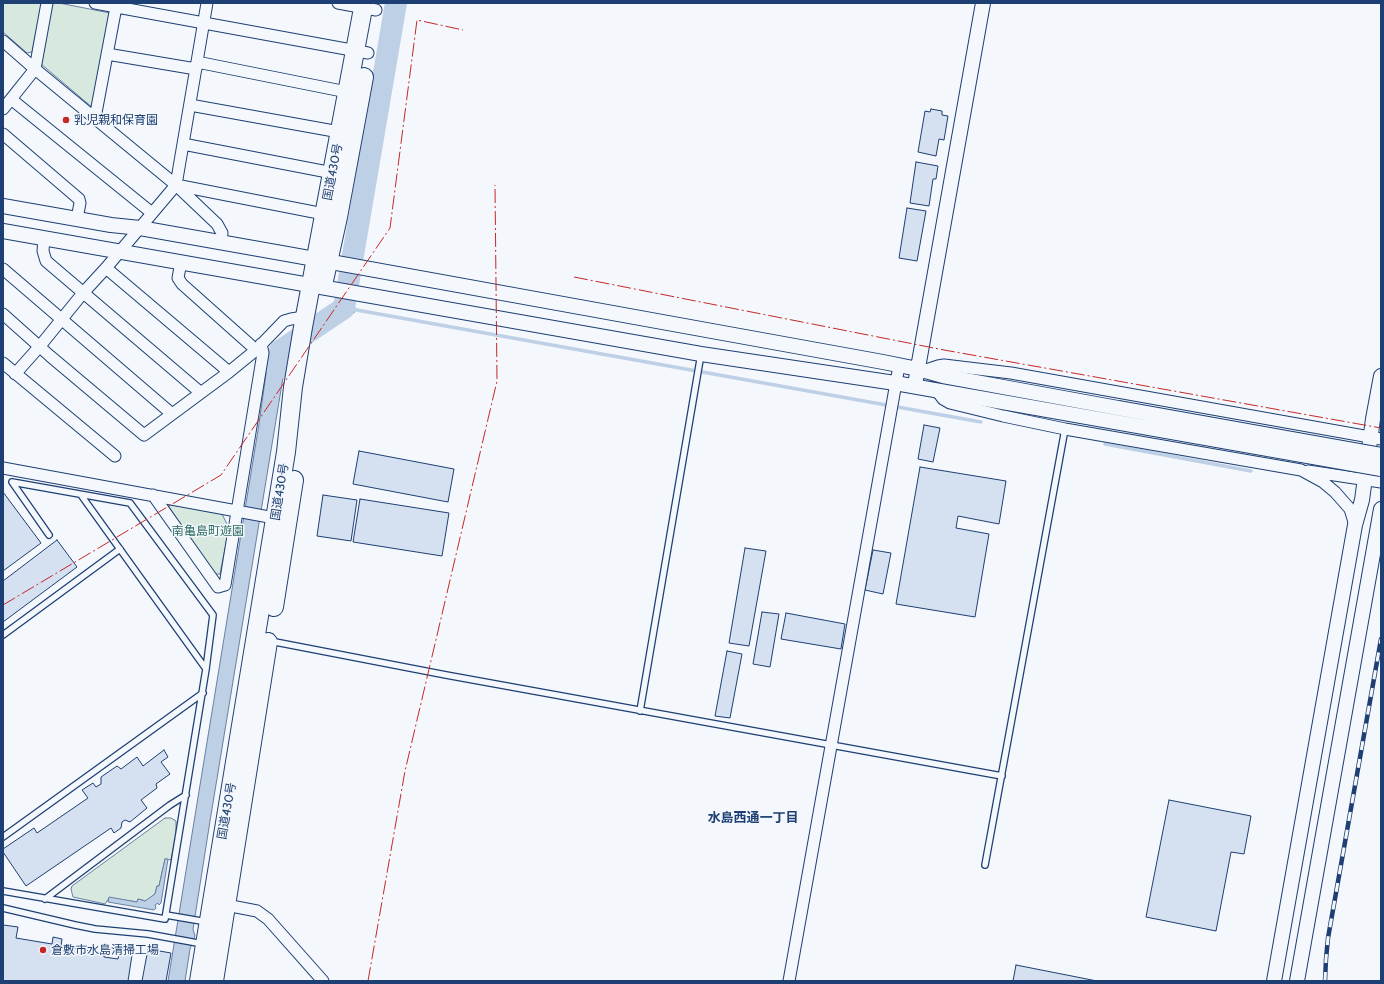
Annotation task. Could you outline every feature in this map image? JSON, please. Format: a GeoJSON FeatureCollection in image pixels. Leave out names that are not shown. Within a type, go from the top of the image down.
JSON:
{"type":"FeatureCollection","features":[{"type":"Feature","properties":{"kind":"highway","name":"国道430号"},"geometry":{"type":"LineString","coordinates":[[209,922],[226,906],[262,640],[275,518],[286,452],[293,387],[332,216],[370,6]]}},
{"type":"Feature","properties":{"kind":"highway","name":"国道430号"},"geometry":{"type":"LineString","coordinates":[[199,981],[199,943],[209,922],[262,640]]}},
{"type":"Feature","properties":{"kind":"highway","name":"国道430号"},"geometry":{"type":"LineString","coordinates":[[209,922],[214,981]]}},
{"type":"Feature","properties":{"kind":"street"},"geometry":{"type":"LineString","coordinates":[[3,109],[35,69],[47,3]]}},
{"type":"Feature","properties":{"kind":"street"},"geometry":{"type":"LineString","coordinates":[[95,3],[362,52]]}},
{"type":"Feature","properties":{"kind":"street"},"geometry":{"type":"LineString","coordinates":[[16,374],[82,293],[106,268],[176,185],[207,3]]}},
{"type":"Feature","properties":{"kind":"street"},"geometry":{"type":"LineString","coordinates":[[338,3],[370,6]]}},
{"type":"Feature","properties":{"kind":"street"},"geometry":{"type":"LineString","coordinates":[[914,387],[920,370],[983,3]]}},
{"type":"Feature","properties":{"kind":"street"},"geometry":{"type":"LineString","coordinates":[[95,118],[116,7]]}},
{"type":"Feature","properties":{"kind":"street"},"geometry":{"type":"LineString","coordinates":[[3,41],[176,185],[217,224],[222,233],[221,242]]}},
{"type":"Feature","properties":{"kind":"street"},"geometry":{"type":"LineString","coordinates":[[107,54],[197,65],[354,93]]}},
{"type":"Feature","properties":{"kind":"street"},"geometry":{"type":"LineString","coordinates":[[11,99],[152,212]]}},
{"type":"Feature","properties":{"kind":"street"},"geometry":{"type":"LineString","coordinates":[[190,106],[347,134]]}},
{"type":"Feature","properties":{"kind":"street"},"geometry":{"type":"LineString","coordinates":[[3,134],[79,199],[80,204],[77,219]]}},
{"type":"Feature","properties":{"kind":"street"},"geometry":{"type":"LineString","coordinates":[[183,144],[339,174]]}},
{"type":"Feature","properties":{"kind":"street"},"geometry":{"type":"LineString","coordinates":[[176,185],[332,216]]}},
{"type":"Feature","properties":{"kind":"street"},"geometry":{"type":"LineString","coordinates":[[3,206],[322,260],[899,366],[943,376],[1381,455]]}},
{"type":"Feature","properties":{"kind":"street"},"geometry":{"type":"LineString","coordinates":[[3,231],[701,354],[895,383],[1381,469]]}},
{"type":"Feature","properties":{"kind":"street"},"geometry":{"type":"LineString","coordinates":[[44,238],[42,251],[46,261],[201,393]]}},
{"type":"Feature","properties":{"kind":"street"},"geometry":{"type":"LineString","coordinates":[[153,495],[218,587],[225,585],[240,512],[263,354],[258,347],[182,284],[178,278],[181,262]]}},
{"type":"Feature","properties":{"kind":"street"},"geometry":{"type":"LineString","coordinates":[[106,268],[230,372]]}},
{"type":"Feature","properties":{"kind":"street"},"geometry":{"type":"LineString","coordinates":[[3,270],[172,414]]}},
{"type":"Feature","properties":{"kind":"street"},"geometry":{"type":"LineString","coordinates":[[3,314],[144,435],[230,372],[284,321],[290,319],[307,331]]}},
{"type":"Feature","properties":{"kind":"street"},"geometry":{"type":"LineString","coordinates":[[3,363],[114,456]]}},
{"type":"Feature","properties":{"kind":"street"},"geometry":{"type":"LineString","coordinates":[[920,370],[944,365],[1011,373],[1376,438]]}},
{"type":"Feature","properties":{"kind":"street"},"geometry":{"type":"LineString","coordinates":[[788,981],[899,366]]}},
{"type":"Feature","properties":{"kind":"street"},"geometry":{"type":"LineString","coordinates":[[1274,981],[1355,525],[1376,438],[1381,376]]}},
{"type":"Feature","properties":{"kind":"street"},"geometry":{"type":"LineString","coordinates":[[937,391],[943,399],[950,403],[1065,429],[1302,470],[1381,482]]}},
{"type":"Feature","properties":{"kind":"street"},"geometry":{"type":"LineString","coordinates":[[3,468],[275,518]]}},
{"type":"Feature","properties":{"kind":"street"},"geometry":{"type":"LineString","coordinates":[[1302,470],[1323,482],[1335,492],[1350,509],[1355,525]]}},
{"type":"Feature","properties":{"kind":"street"},"geometry":{"type":"LineString","coordinates":[[1297,981],[1381,509]]}},
{"type":"Feature","properties":{"kind":"street"},"geometry":{"type":"LineString","coordinates":[[226,906],[257,912],[268,919],[323,981]]}},
{"type":"Feature","properties":{"kind":"lane"},"geometry":{"type":"LineString","coordinates":[[640,711],[701,354]]}},
{"type":"Feature","properties":{"kind":"lane"},"geometry":{"type":"LineString","coordinates":[[985,865],[1065,429]]}},
{"type":"Feature","properties":{"kind":"lane"},"geometry":{"type":"LineString","coordinates":[[3,891],[165,919],[203,693],[213,615],[130,503],[12,482],[49,535]]}},
{"type":"Feature","properties":{"kind":"lane"},"geometry":{"type":"LineString","coordinates":[[81,495],[206,669]]}},
{"type":"Feature","properties":{"kind":"lane"},"geometry":{"type":"LineString","coordinates":[[3,635],[120,549]]}},
{"type":"Feature","properties":{"kind":"lane"},"geometry":{"type":"LineString","coordinates":[[262,640],[446,676],[1002,776]]}},
{"type":"Feature","properties":{"kind":"lane"},"geometry":{"type":"LineString","coordinates":[[3,837],[203,693]]}},
{"type":"Feature","properties":{"kind":"lane"},"geometry":{"type":"LineString","coordinates":[[45,898],[170,805],[186,795]]}},
{"type":"Feature","properties":{"kind":"lane"},"geometry":{"type":"LineString","coordinates":[[3,908],[95,929],[148,934],[199,943]]}},
{"type":"Feature","properties":{"kind":"lane"},"geometry":{"type":"LineString","coordinates":[[166,915],[209,922]]}},
{"type":"Feature","properties":{"kind":"green space"},"geometry":{"type":"Polygon","coordinates":[[[3,3],[42,3],[32,52],[27,53],[3,32],[3,3]]]}},
{"type":"Feature","properties":{"kind":"green space"},"geometry":{"type":"Polygon","coordinates":[[[52,3],[110,13],[93,108],[41,64],[52,3]]]}},
{"type":"Feature","properties":{"kind":"green space","name":"南亀島町遊園"},"geometry":{"type":"Polygon","coordinates":[[[167,504],[222,514],[229,528],[220,574],[215,574],[167,504]]]}},
{"type":"Feature","properties":{"kind":"green space"},"geometry":{"type":"Polygon","coordinates":[[[165,818],[171,818],[176,821],[176,835],[171,860],[165,859],[159,886],[157,886],[155,894],[146,901],[138,899],[137,902],[109,898],[105,904],[73,897],[71,889],[72,886],[165,818]]]}},
{"type":"Feature","properties":{"kind":"water"},"geometry":{"type":"Polygon","coordinates":[[[341,304],[355,307],[354,313],[350,312],[336,323],[341,304]]]}},
{"type":"Feature","properties":{"kind":"water"},"geometry":{"type":"Polygon","coordinates":[[[290,335],[210,821],[193,929],[195,936],[190,949],[185,981],[168,981],[259,424],[269,352],[274,345],[290,335]]]}},
{"type":"Feature","properties":{"kind":"water"},"geometry":{"type":"Polygon","coordinates":[[[165,859],[168,859],[161,903],[159,905],[158,903],[155,905],[156,908],[154,910],[108,902],[109,897],[137,902],[138,899],[145,901],[155,894],[157,886],[159,886],[165,859]]]}},
{"type":"Feature","properties":{"kind":"building"},"geometry":{"type":"Polygon","coordinates":[[[931,109],[942,111],[942,115],[948,116],[944,140],[939,139],[936,156],[918,152],[925,111],[930,112],[931,109]]]}},
{"type":"Feature","properties":{"kind":"building"},"geometry":{"type":"Polygon","coordinates":[[[916,162],[938,166],[936,179],[933,179],[929,206],[910,203],[916,162]]]}},
{"type":"Feature","properties":{"kind":"building"},"geometry":{"type":"Polygon","coordinates":[[[907,208],[926,211],[917,261],[899,258],[907,208]]]}},
{"type":"Feature","properties":{"kind":"building"},"geometry":{"type":"Polygon","coordinates":[[[924,425],[940,428],[933,462],[918,459],[924,425]]]}},
{"type":"Feature","properties":{"kind":"building"},"geometry":{"type":"Polygon","coordinates":[[[359,451],[454,469],[448,502],[353,484],[359,451]]]}},
{"type":"Feature","properties":{"kind":"building"},"geometry":{"type":"Polygon","coordinates":[[[920,467],[1006,481],[999,524],[958,516],[956,528],[989,534],[975,617],[896,604],[920,467]]]}},
{"type":"Feature","properties":{"kind":"building"},"geometry":{"type":"Polygon","coordinates":[[[3,492],[41,543],[3,571],[3,492]]]}},
{"type":"Feature","properties":{"kind":"building"},"geometry":{"type":"Polygon","coordinates":[[[323,495],[357,500],[351,541],[317,536],[323,495]]]}},
{"type":"Feature","properties":{"kind":"building"},"geometry":{"type":"Polygon","coordinates":[[[360,499],[449,513],[442,556],[353,542],[360,499]]]}},
{"type":"Feature","properties":{"kind":"building"},"geometry":{"type":"Polygon","coordinates":[[[57,540],[77,567],[3,622],[3,581],[57,540]]]}},
{"type":"Feature","properties":{"kind":"building"},"geometry":{"type":"Polygon","coordinates":[[[745,548],[766,551],[749,646],[729,643],[745,548]]]}},
{"type":"Feature","properties":{"kind":"building"},"geometry":{"type":"Polygon","coordinates":[[[873,550],[891,553],[883,594],[865,590],[873,550]]]}},
{"type":"Feature","properties":{"kind":"building"},"geometry":{"type":"Polygon","coordinates":[[[762,612],[779,614],[770,667],[753,664],[762,612]]]}},
{"type":"Feature","properties":{"kind":"building"},"geometry":{"type":"Polygon","coordinates":[[[786,613],[845,624],[841,649],[781,639],[786,613]]]}},
{"type":"Feature","properties":{"kind":"building"},"geometry":{"type":"Polygon","coordinates":[[[727,651],[742,654],[730,718],[715,716],[727,651]]]}},
{"type":"Feature","properties":{"kind":"building"},"geometry":{"type":"Polygon","coordinates":[[[164,750],[168,757],[161,762],[170,774],[156,784],[157,788],[141,800],[147,808],[130,822],[125,820],[122,822],[121,828],[114,833],[111,828],[26,886],[3,852],[3,849],[34,828],[37,833],[88,798],[82,790],[93,783],[96,787],[101,784],[101,777],[117,766],[121,769],[137,757],[143,766],[164,750]]]}},
{"type":"Feature","properties":{"kind":"building"},"geometry":{"type":"Polygon","coordinates":[[[1169,800],[1251,816],[1244,854],[1231,852],[1216,931],[1146,917],[1169,800]]]}},
{"type":"Feature","properties":{"kind":"building","name":"倉敷市水島清掃工場"},"geometry":{"type":"Polygon","coordinates":[[[3,925],[18,927],[16,938],[52,944],[53,937],[62,939],[61,946],[104,953],[104,957],[118,959],[119,954],[116,954],[118,944],[129,945],[128,954],[132,955],[128,981],[3,981],[3,925]]]}},
{"type":"Feature","properties":{"kind":"building","name":"倉敷市水島清掃工場"},"geometry":{"type":"Polygon","coordinates":[[[148,949],[171,953],[166,981],[142,981],[148,949]]]}},
{"type":"Feature","properties":{"kind":"building"},"geometry":{"type":"Polygon","coordinates":[[[1016,965],[1097,981],[1013,981],[1016,965]]]}},
{"type":"Feature","properties":{"kind":"waterway"},"geometry":{"type":"LineString","coordinates":[[277,369],[280,351],[344,308],[396,3]]}},
{"type":"Feature","properties":{"kind":"waterway"},"geometry":{"type":"LineString","coordinates":[[359,264],[403,3]]}},
{"type":"Feature","properties":{"kind":"waterway"},"geometry":{"type":"LineString","coordinates":[[354,290],[358,270]]}},
{"type":"Feature","properties":{"kind":"waterway"},"geometry":{"type":"LineString","coordinates":[[350,309],[353,296]]}},
{"type":"Feature","properties":{"kind":"waterway"},"geometry":{"type":"LineString","coordinates":[[351,309],[981,422]]}},
{"type":"Feature","properties":{"kind":"waterway"},"geometry":{"type":"LineString","coordinates":[[1105,444],[1251,471]]}},
{"type":"Feature","properties":{"kind":"railway"},"geometry":{"type":"LineString","coordinates":[[1325,981],[1328,938],[1381,639]]}},
{"type":"Feature","properties":{"kind":"power"},"geometry":{"type":"LineString","coordinates":[[3,605],[221,475],[390,228],[417,20],[463,30]]}},
{"type":"Feature","properties":{"kind":"power"},"geometry":{"type":"LineString","coordinates":[[368,981],[405,771],[497,381],[495,185]]}},
{"type":"Feature","properties":{"kind":"power"},"geometry":{"type":"LineString","coordinates":[[574,277],[944,350],[1381,428]]}},
{"type":"Feature","properties":{"kind":"place","name":"乳児親和保育園"},"geometry":{"type":"Point","coordinates":[66,120]}},
{"type":"Feature","properties":{"kind":"place","name":"倉敷市水島清掃工場"},"geometry":{"type":"Point","coordinates":[43,950]}},
{"type":"Feature","properties":{"kind":"district","name":"水島西通一丁目"},"geometry":{"type":"Point","coordinates":[753,818]}}]}
